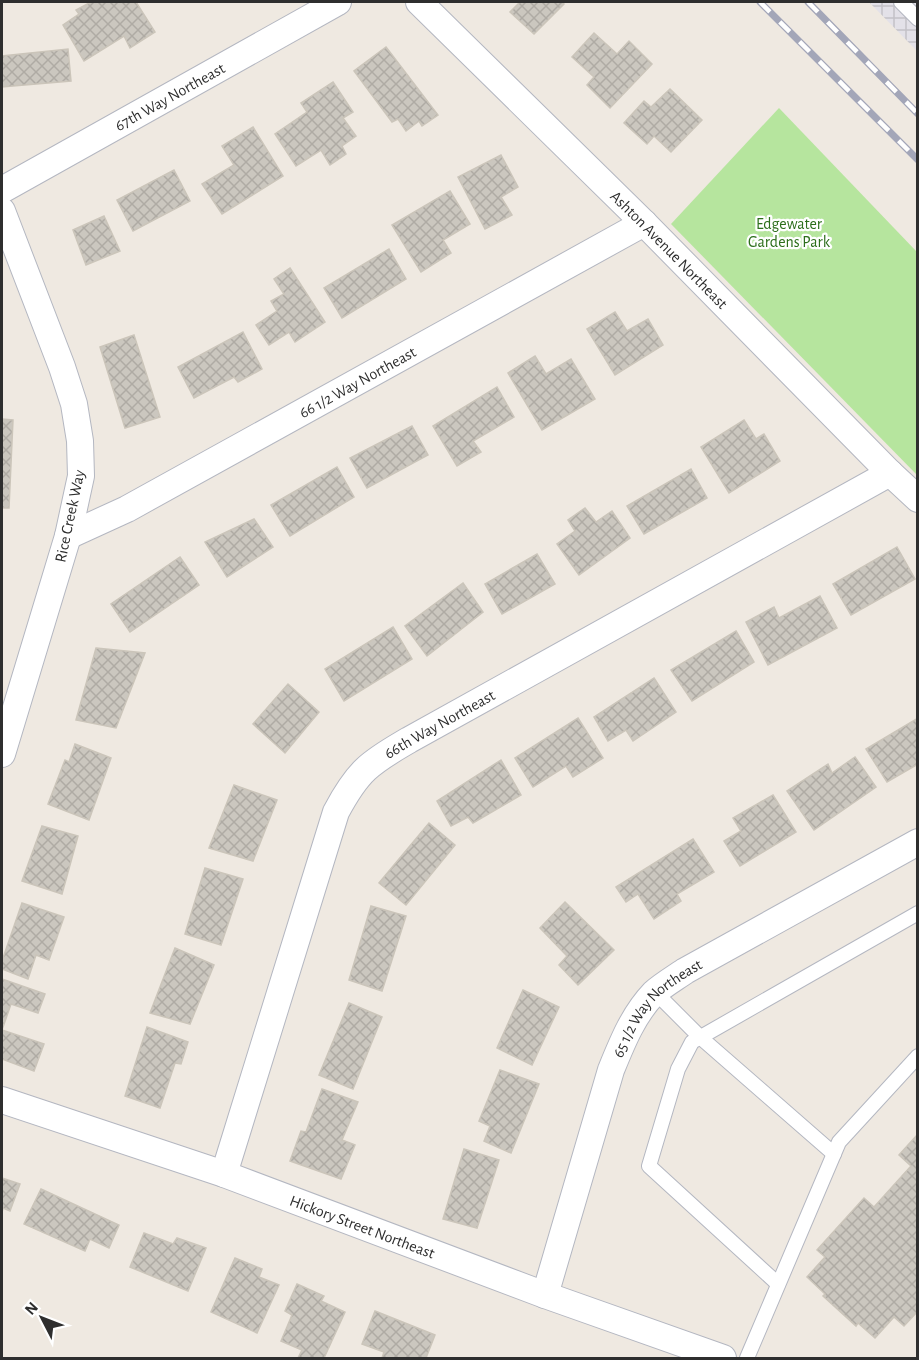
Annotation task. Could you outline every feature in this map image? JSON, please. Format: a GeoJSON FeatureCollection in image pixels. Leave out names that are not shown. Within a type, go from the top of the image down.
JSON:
{"type":"FeatureCollection","features":[{"type":"Feature","properties":{"kind":"street","name":"67th Way Northeast"},"geometry":{"type":"LineString","coordinates":[[2,190],[338,2]]}},
{"type":"Feature","properties":{"kind":"street","name":"Ashton Avenue Northeast"},"geometry":{"type":"LineString","coordinates":[[419,2],[644,223],[918,499]]}},
{"type":"Feature","properties":{"kind":"street","name":"Rice Creek Way"},"geometry":{"type":"LineString","coordinates":[[2,211],[74,404],[80,441],[81,476],[68,536],[2,754]]}},
{"type":"Feature","properties":{"kind":"street","name":"66 1/2 Way Northeast"},"geometry":{"type":"LineString","coordinates":[[68,536],[127,509],[644,223]]}},
{"type":"Feature","properties":{"kind":"street","name":"66th Way Northeast"},"geometry":{"type":"LineString","coordinates":[[224,1174],[336,812],[348,791],[365,770],[409,740],[890,473]]}},
{"type":"Feature","properties":{"kind":"street","name":"65 1/2 Way Northeast"},"geometry":{"type":"LineString","coordinates":[[545,1295],[611,1070],[635,1017],[655,992],[685,971],[918,842]]}},
{"type":"Feature","properties":{"kind":"street","name":"Hickory Street Northeast"},"geometry":{"type":"LineString","coordinates":[[2,1100],[224,1174],[545,1295],[723,1359]]}},
{"type":"Feature","properties":{"kind":"lane"},"geometry":{"type":"LineString","coordinates":[[901,2],[918,19]]}},
{"type":"Feature","properties":{"kind":"lane"},"geometry":{"type":"LineString","coordinates":[[778,1284],[649,1166],[678,1069],[692,1042],[918,913]]}},
{"type":"Feature","properties":{"kind":"lane"},"geometry":{"type":"LineString","coordinates":[[655,992],[700,1037],[834,1154]]}},
{"type":"Feature","properties":{"kind":"lane"},"geometry":{"type":"LineString","coordinates":[[747,1359],[840,1142],[918,1056]]}},
{"type":"Feature","properties":{"kind":"shaded area"},"geometry":{"type":"Polygon","coordinates":[[[869,2],[917,2],[917,51],[869,2]]]}},
{"type":"Feature","properties":{"kind":"green space","name":"Edgewater Gardens Park"},"geometry":{"type":"Polygon","coordinates":[[[779,108],[917,252],[917,475],[671,224],[779,108]]]}},
{"type":"Feature","properties":{"kind":"building"},"geometry":{"type":"Polygon","coordinates":[[[91,2],[136,2],[155,32],[130,48],[124,36],[84,61],[63,25],[79,14],[76,10],[91,2]]]}},
{"type":"Feature","properties":{"kind":"building"},"geometry":{"type":"Polygon","coordinates":[[[517,2],[562,2],[564,4],[534,34],[510,12],[519,3],[517,2]]]}},
{"type":"Feature","properties":{"kind":"building"},"geometry":{"type":"Polygon","coordinates":[[[594,33],[617,54],[629,41],[652,64],[610,108],[587,85],[594,77],[572,57],[594,33]]]}},
{"type":"Feature","properties":{"kind":"building"},"geometry":{"type":"Polygon","coordinates":[[[386,47],[438,115],[422,126],[419,121],[406,131],[398,119],[392,122],[354,71],[386,47]]]}},
{"type":"Feature","properties":{"kind":"building"},"geometry":{"type":"Polygon","coordinates":[[[68,49],[71,81],[2,87],[2,56],[68,49]]]}},
{"type":"Feature","properties":{"kind":"building"},"geometry":{"type":"Polygon","coordinates":[[[333,82],[353,112],[343,118],[356,136],[342,146],[346,154],[330,165],[321,150],[296,166],[275,134],[307,112],[301,103],[333,82]]]}},
{"type":"Feature","properties":{"kind":"building"},"geometry":{"type":"Polygon","coordinates":[[[670,89],[702,120],[671,152],[654,136],[647,144],[624,123],[644,101],[651,107],[670,89]]]}},
{"type":"Feature","properties":{"kind":"building"},"geometry":{"type":"Polygon","coordinates":[[[253,127],[283,176],[222,214],[202,184],[234,165],[222,146],[253,127]]]}},
{"type":"Feature","properties":{"kind":"building"},"geometry":{"type":"Polygon","coordinates":[[[501,155],[518,187],[501,197],[512,215],[485,229],[458,177],[501,155]]]}},
{"type":"Feature","properties":{"kind":"building"},"geometry":{"type":"Polygon","coordinates":[[[174,170],[190,201],[133,231],[117,200],[174,170]]]}},
{"type":"Feature","properties":{"kind":"building"},"geometry":{"type":"Polygon","coordinates":[[[450,191],[470,224],[443,240],[451,253],[421,272],[392,225],[450,191]]]}},
{"type":"Feature","properties":{"kind":"building"},"geometry":{"type":"Polygon","coordinates":[[[104,216],[120,251],[86,265],[73,230],[104,216]]]}},
{"type":"Feature","properties":{"kind":"building"},"geometry":{"type":"Polygon","coordinates":[[[389,249],[406,279],[342,318],[324,288],[389,249]]]}},
{"type":"Feature","properties":{"kind":"building"},"geometry":{"type":"Polygon","coordinates":[[[290,268],[325,322],[295,342],[289,332],[269,345],[256,325],[277,311],[271,301],[284,294],[274,279],[290,268]]]}},
{"type":"Feature","properties":{"kind":"building"},"geometry":{"type":"Polygon","coordinates":[[[615,312],[627,331],[648,319],[663,345],[615,375],[587,329],[615,312]]]}},
{"type":"Feature","properties":{"kind":"building"},"geometry":{"type":"Polygon","coordinates":[[[243,332],[262,369],[238,382],[234,377],[194,398],[178,367],[243,332]]]}},
{"type":"Feature","properties":{"kind":"building"},"geometry":{"type":"Polygon","coordinates":[[[134,335],[160,417],[125,428],[100,347],[134,335]]]}},
{"type":"Feature","properties":{"kind":"building"},"geometry":{"type":"Polygon","coordinates":[[[535,356],[546,374],[571,359],[595,399],[542,430],[508,373],[535,356]]]}},
{"type":"Feature","properties":{"kind":"building"},"geometry":{"type":"Polygon","coordinates":[[[497,387],[514,417],[473,441],[481,452],[457,466],[433,426],[497,387]]]}},
{"type":"Feature","properties":{"kind":"building"},"geometry":{"type":"Polygon","coordinates":[[[2,419],[13,420],[9,508],[2,508],[2,419]]]}},
{"type":"Feature","properties":{"kind":"building"},"geometry":{"type":"Polygon","coordinates":[[[744,420],[756,439],[764,434],[780,461],[729,493],[701,447],[744,420]]]}},
{"type":"Feature","properties":{"kind":"building"},"geometry":{"type":"Polygon","coordinates":[[[412,426],[428,455],[367,488],[350,458],[412,426]]]}},
{"type":"Feature","properties":{"kind":"building"},"geometry":{"type":"Polygon","coordinates":[[[337,467],[354,497],[290,536],[271,505],[337,467]]]}},
{"type":"Feature","properties":{"kind":"building"},"geometry":{"type":"Polygon","coordinates":[[[691,469],[707,498],[644,534],[627,506],[691,469]]]}},
{"type":"Feature","properties":{"kind":"building"},"geometry":{"type":"Polygon","coordinates":[[[585,508],[596,522],[612,511],[630,538],[579,575],[557,544],[575,531],[568,520],[585,508]]]}},
{"type":"Feature","properties":{"kind":"building"},"geometry":{"type":"Polygon","coordinates":[[[254,519],[273,547],[227,577],[205,542],[254,519]]]}},
{"type":"Feature","properties":{"kind":"building"},"geometry":{"type":"Polygon","coordinates":[[[897,547],[915,579],[851,615],[833,584],[897,547]]]}},
{"type":"Feature","properties":{"kind":"building"},"geometry":{"type":"Polygon","coordinates":[[[537,554],[555,584],[502,614],[485,584],[537,554]]]}},
{"type":"Feature","properties":{"kind":"building"},"geometry":{"type":"Polygon","coordinates":[[[180,557],[199,585],[130,632],[111,604],[180,557]]]}},
{"type":"Feature","properties":{"kind":"building"},"geometry":{"type":"Polygon","coordinates":[[[463,583],[483,612],[427,656],[405,626],[463,583]]]}},
{"type":"Feature","properties":{"kind":"building"},"geometry":{"type":"Polygon","coordinates":[[[820,596],[837,628],[768,665],[746,622],[774,607],[779,618],[820,596]]]}},
{"type":"Feature","properties":{"kind":"building"},"geometry":{"type":"Polygon","coordinates":[[[393,627],[412,659],[344,701],[325,669],[393,627]]]}},
{"type":"Feature","properties":{"kind":"building"},"geometry":{"type":"Polygon","coordinates":[[[736,631],[754,662],[692,701],[671,670],[736,631]]]}},
{"type":"Feature","properties":{"kind":"building"},"geometry":{"type":"Polygon","coordinates":[[[96,648],[145,653],[116,728],[76,720],[96,648]]]}},
{"type":"Feature","properties":{"kind":"building"},"geometry":{"type":"Polygon","coordinates":[[[654,678],[676,712],[633,741],[626,730],[608,741],[594,717],[654,678]]]}},
{"type":"Feature","properties":{"kind":"building"},"geometry":{"type":"Polygon","coordinates":[[[288,684],[319,712],[285,753],[253,724],[288,684]]]}},
{"type":"Feature","properties":{"kind":"building"},"geometry":{"type":"Polygon","coordinates":[[[578,718],[603,758],[573,777],[566,766],[533,787],[515,758],[578,718]]]}},
{"type":"Feature","properties":{"kind":"building"},"geometry":{"type":"Polygon","coordinates":[[[918,718],[918,764],[887,782],[866,749],[918,718]]]}},
{"type":"Feature","properties":{"kind":"building"},"geometry":{"type":"Polygon","coordinates":[[[75,744],[111,758],[89,820],[48,804],[65,760],[69,762],[75,744]]]}},
{"type":"Feature","properties":{"kind":"building"},"geometry":{"type":"Polygon","coordinates":[[[855,757],[876,787],[814,830],[787,791],[828,764],[832,773],[855,757]]]}},
{"type":"Feature","properties":{"kind":"building"},"geometry":{"type":"Polygon","coordinates":[[[501,760],[521,795],[473,823],[468,817],[451,826],[437,801],[501,760]]]}},
{"type":"Feature","properties":{"kind":"building"},"geometry":{"type":"Polygon","coordinates":[[[234,785],[277,800],[253,861],[209,848],[234,785]]]}},
{"type":"Feature","properties":{"kind":"building"},"geometry":{"type":"Polygon","coordinates":[[[773,795],[796,832],[740,866],[724,841],[741,831],[733,818],[773,795]]]}},
{"type":"Feature","properties":{"kind":"building"},"geometry":{"type":"Polygon","coordinates":[[[429,823],[455,845],[406,905],[379,883],[429,823]]]}},
{"type":"Feature","properties":{"kind":"building"},"geometry":{"type":"Polygon","coordinates":[[[42,826],[78,836],[62,894],[22,881],[42,826]]]}},
{"type":"Feature","properties":{"kind":"building"},"geometry":{"type":"Polygon","coordinates":[[[693,839],[714,872],[677,894],[681,901],[654,919],[638,894],[626,902],[616,887],[693,839]]]}},
{"type":"Feature","properties":{"kind":"building"},"geometry":{"type":"Polygon","coordinates":[[[205,868],[243,879],[221,945],[185,934],[205,868]]]}},
{"type":"Feature","properties":{"kind":"building"},"geometry":{"type":"Polygon","coordinates":[[[565,902],[614,950],[578,985],[559,965],[567,956],[540,928],[565,902]]]}},
{"type":"Feature","properties":{"kind":"building"},"geometry":{"type":"Polygon","coordinates":[[[22,903],[64,917],[49,960],[36,955],[28,979],[2,969],[2,961],[22,903]]]}},
{"type":"Feature","properties":{"kind":"building"},"geometry":{"type":"Polygon","coordinates":[[[371,906],[406,916],[382,991],[349,980],[371,906]]]}},
{"type":"Feature","properties":{"kind":"building"},"geometry":{"type":"Polygon","coordinates":[[[175,948],[214,965],[190,1024],[150,1013],[175,948]]]}},
{"type":"Feature","properties":{"kind":"building"},"geometry":{"type":"Polygon","coordinates":[[[2,979],[45,994],[38,1013],[11,1004],[2,1030],[2,979]]]}},
{"type":"Feature","properties":{"kind":"building"},"geometry":{"type":"Polygon","coordinates":[[[523,990],[559,1007],[532,1065],[497,1048],[523,990]]]}},
{"type":"Feature","properties":{"kind":"building"},"geometry":{"type":"Polygon","coordinates":[[[349,1003],[382,1017],[353,1089],[319,1075],[349,1003]]]}},
{"type":"Feature","properties":{"kind":"building"},"geometry":{"type":"Polygon","coordinates":[[[147,1027],[188,1042],[181,1064],[175,1063],[160,1108],[125,1096],[147,1027]]]}},
{"type":"Feature","properties":{"kind":"building"},"geometry":{"type":"Polygon","coordinates":[[[2,1030],[44,1044],[34,1071],[2,1059],[2,1030]]]}},
{"type":"Feature","properties":{"kind":"building"},"geometry":{"type":"Polygon","coordinates":[[[500,1070],[539,1084],[511,1153],[484,1141],[490,1126],[479,1121],[500,1070]]]}},
{"type":"Feature","properties":{"kind":"building"},"geometry":{"type":"Polygon","coordinates":[[[322,1089],[358,1102],[342,1140],[355,1145],[341,1179],[290,1161],[301,1131],[306,1132],[322,1089]]]}},
{"type":"Feature","properties":{"kind":"building"},"geometry":{"type":"Polygon","coordinates":[[[918,1134],[918,1311],[904,1326],[894,1317],[875,1338],[858,1323],[856,1326],[823,1296],[825,1294],[807,1277],[825,1257],[817,1250],[864,1198],[874,1207],[911,1166],[899,1155],[918,1134]]]}},
{"type":"Feature","properties":{"kind":"building"},"geometry":{"type":"Polygon","coordinates":[[[464,1149],[499,1160],[477,1228],[443,1219],[464,1149]]]}},
{"type":"Feature","properties":{"kind":"building"},"geometry":{"type":"Polygon","coordinates":[[[2,1178],[20,1184],[10,1211],[3,1208],[2,1212],[2,1178]]]}},
{"type":"Feature","properties":{"kind":"building"},"geometry":{"type":"Polygon","coordinates":[[[41,1189],[119,1225],[109,1248],[90,1239],[85,1251],[24,1224],[41,1189]]]}},
{"type":"Feature","properties":{"kind":"building"},"geometry":{"type":"Polygon","coordinates":[[[144,1233],[173,1244],[177,1238],[206,1248],[188,1291],[130,1267],[144,1233]]]}},
{"type":"Feature","properties":{"kind":"building"},"geometry":{"type":"Polygon","coordinates":[[[235,1258],[262,1269],[259,1277],[279,1285],[257,1333],[211,1312],[235,1258]]]}},
{"type":"Feature","properties":{"kind":"building"},"geometry":{"type":"Polygon","coordinates":[[[297,1284],[324,1296],[321,1301],[345,1312],[324,1358],[298,1358],[302,1350],[281,1341],[292,1315],[285,1311],[297,1284]]]}},
{"type":"Feature","properties":{"kind":"building"},"geometry":{"type":"Polygon","coordinates":[[[375,1311],[435,1335],[426,1358],[382,1358],[384,1352],[362,1344],[375,1311]]]}},
{"type":"Feature","properties":{"kind":"railway"},"geometry":{"type":"LineString","coordinates":[[760,2],[918,160]]}},
{"type":"Feature","properties":{"kind":"railway"},"geometry":{"type":"LineString","coordinates":[[808,2],[918,114]]}}]}
